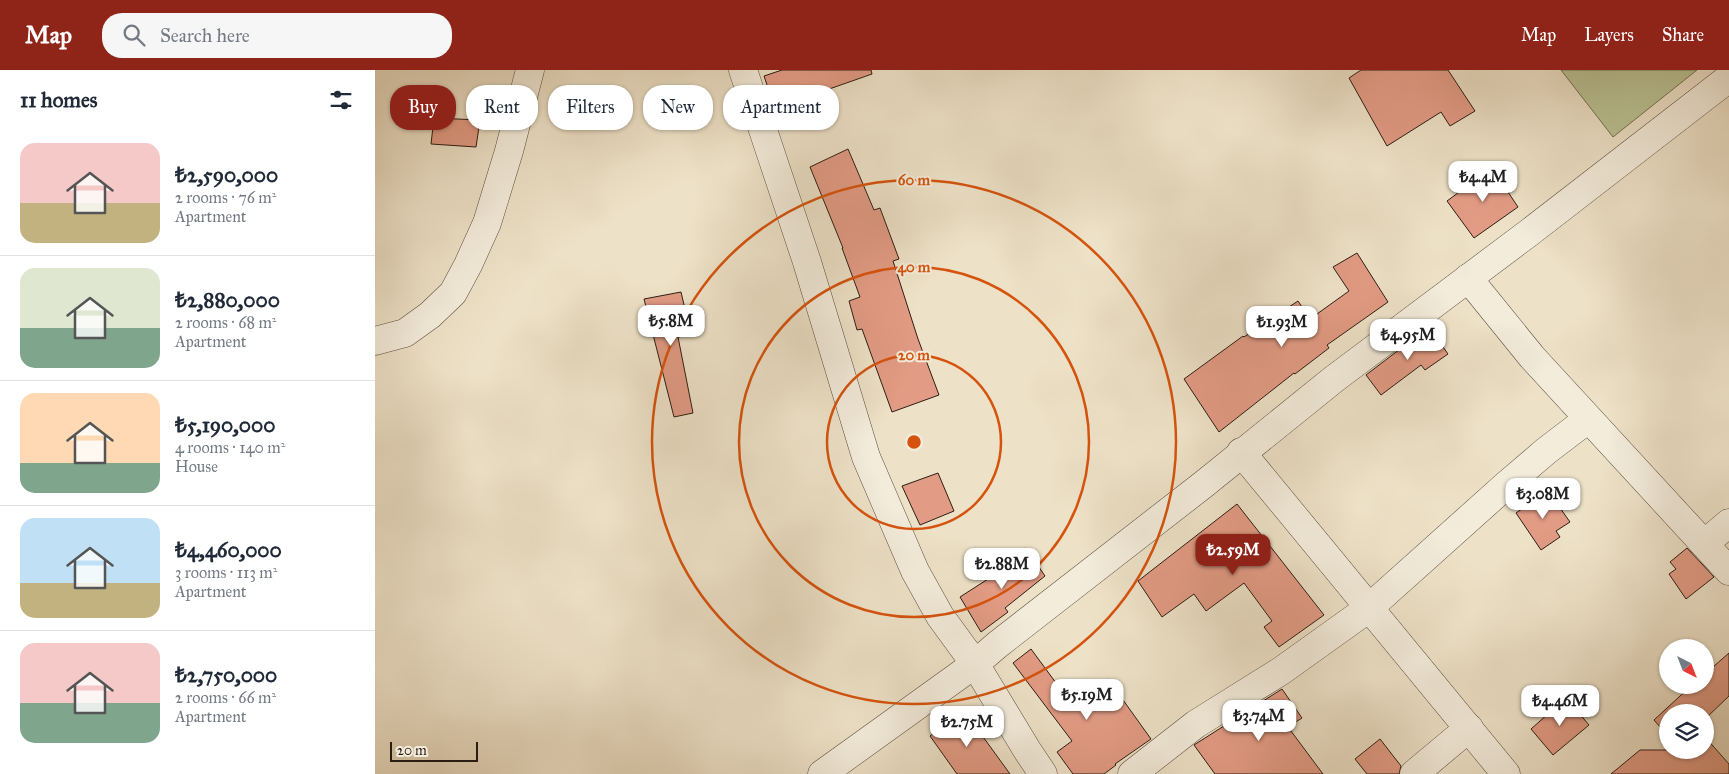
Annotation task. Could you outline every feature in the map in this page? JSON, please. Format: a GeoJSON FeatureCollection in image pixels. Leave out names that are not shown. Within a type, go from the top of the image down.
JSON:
{"type":"FeatureCollection","features":[{"type":"Feature","properties":{"kind":"street"},"geometry":{"type":"LineString","coordinates":[[375,341],[405,333],[430,315],[453,293],[487,223],[509,151],[530,70]]}},
{"type":"Feature","properties":{"kind":"street"},"geometry":{"type":"LineString","coordinates":[[743,70],[807,262],[866,457],[915,571],[940,616],[975,664],[1043,774]]}},
{"type":"Feature","properties":{"kind":"street"},"geometry":{"type":"LineString","coordinates":[[829,772],[975,664],[1334,379],[1729,78]]}},
{"type":"Feature","properties":{"kind":"street"},"geometry":{"type":"LineString","coordinates":[[1468,278],[1532,357],[1729,571]]}},
{"type":"Feature","properties":{"kind":"street"},"geometry":{"type":"LineString","coordinates":[[1131,774],[1196,724],[1281,671],[1369,608],[1504,487],[1588,419]]}},
{"type":"Feature","properties":{"kind":"street"},"geometry":{"type":"LineString","coordinates":[[1241,452],[1506,774]]}},
{"type":"Feature","properties":{"kind":"street"},"geometry":{"type":"LineString","coordinates":[[1704,544],[1729,523]]}},
{"type":"Feature","properties":{"kind":"street"},"geometry":{"type":"LineString","coordinates":[[1413,774],[1469,728]]}},
{"type":"Feature","properties":{"kind":"green space"},"geometry":{"type":"Polygon","coordinates":[[[1561,70],[1697,70],[1613,137],[1561,70]]]}},
{"type":"Feature","properties":{"kind":"building"},"geometry":{"type":"Polygon","coordinates":[[[782,70],[871,70],[872,74],[839,86],[767,85],[764,76],[782,70]]]}},
{"type":"Feature","properties":{"kind":"building"},"geometry":{"type":"Polygon","coordinates":[[[1361,70],[1448,70],[1475,111],[1450,126],[1441,112],[1387,146],[1349,78],[1361,70]]]}},
{"type":"Feature","properties":{"kind":"building"},"geometry":{"type":"Polygon","coordinates":[[[456,119],[466,119],[466,130],[479,130],[476,147],[431,144],[433,130],[456,130],[456,119]]]}},
{"type":"Feature","properties":{"kind":"building"},"geometry":{"type":"Polygon","coordinates":[[[848,149],[874,210],[880,208],[899,259],[893,261],[918,339],[939,395],[892,412],[862,329],[857,330],[849,301],[860,297],[843,248],[810,167],[848,149]]]}},
{"type":"Feature","properties":{"kind":"building"},"geometry":{"type":"Polygon","coordinates":[[[1492,168],[1518,207],[1474,238],[1447,201],[1492,168]]]}},
{"type":"Feature","properties":{"kind":"building"},"geometry":{"type":"Polygon","coordinates":[[[1357,253],[1388,302],[1327,345],[1329,348],[1219,432],[1184,379],[1243,336],[1298,301],[1310,319],[1349,291],[1333,267],[1357,253]]]}},
{"type":"Feature","properties":{"kind":"building"},"geometry":{"type":"Polygon","coordinates":[[[681,292],[691,335],[678,337],[693,413],[674,417],[644,299],[681,292]]]}},
{"type":"Feature","properties":{"kind":"building"},"geometry":{"type":"Polygon","coordinates":[[[1429,327],[1448,354],[1425,370],[1421,365],[1381,395],[1366,375],[1429,327]]]}},
{"type":"Feature","properties":{"kind":"building"},"geometry":{"type":"Polygon","coordinates":[[[938,473],[954,511],[920,525],[902,486],[938,473]]]}},
{"type":"Feature","properties":{"kind":"building"},"geometry":{"type":"Polygon","coordinates":[[[1548,491],[1570,522],[1556,531],[1560,537],[1541,550],[1516,513],[1548,491]]]}},
{"type":"Feature","properties":{"kind":"building"},"geometry":{"type":"Polygon","coordinates":[[[1237,504],[1324,615],[1279,647],[1264,627],[1272,621],[1244,583],[1206,611],[1194,594],[1162,617],[1138,581],[1237,504]]]}},
{"type":"Feature","properties":{"kind":"building"},"geometry":{"type":"Polygon","coordinates":[[[1026,548],[1045,576],[1005,608],[1008,612],[981,632],[960,597],[988,579],[1026,548]]]}},
{"type":"Feature","properties":{"kind":"building"},"geometry":{"type":"Polygon","coordinates":[[[1687,548],[1714,577],[1686,599],[1669,574],[1676,569],[1670,562],[1687,548]]]}},
{"type":"Feature","properties":{"kind":"building"},"geometry":{"type":"Polygon","coordinates":[[[1031,649],[1073,706],[1108,679],[1151,739],[1104,774],[1073,774],[1057,752],[1072,741],[1013,663],[1031,649]]]}},
{"type":"Feature","properties":{"kind":"building"},"geometry":{"type":"Polygon","coordinates":[[[1729,653],[1729,696],[1714,710],[1714,704],[1671,704],[1682,694],[1714,694],[1714,666],[1729,653]]]}},
{"type":"Feature","properties":{"kind":"building"},"geometry":{"type":"Polygon","coordinates":[[[1282,689],[1302,718],[1288,727],[1323,774],[1215,774],[1194,745],[1282,689]]]}},
{"type":"Feature","properties":{"kind":"building"},"geometry":{"type":"Polygon","coordinates":[[[1566,698],[1589,725],[1553,755],[1531,729],[1566,698]]]}},
{"type":"Feature","properties":{"kind":"building"},"geometry":{"type":"Polygon","coordinates":[[[963,710],[1010,774],[957,774],[930,736],[963,710]]]}},
{"type":"Feature","properties":{"kind":"building"},"geometry":{"type":"Polygon","coordinates":[[[1659,715],[1659,726],[1654,720],[1659,715]]]}},
{"type":"Feature","properties":{"kind":"building"},"geometry":{"type":"Polygon","coordinates":[[[1380,739],[1401,766],[1399,774],[1367,774],[1355,759],[1380,739]]]}},
{"type":"Feature","properties":{"kind":"building"},"geometry":{"type":"Polygon","coordinates":[[[1714,747],[1729,764],[1729,774],[1611,774],[1640,750],[1659,750],[1659,759],[1714,759],[1714,747]]]}}]}
